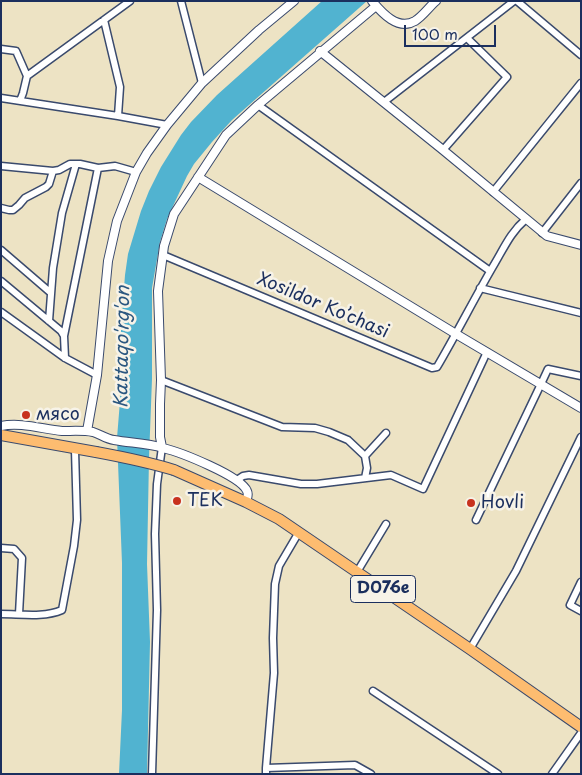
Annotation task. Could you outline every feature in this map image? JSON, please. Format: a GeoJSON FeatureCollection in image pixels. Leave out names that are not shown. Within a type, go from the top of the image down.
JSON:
{"type":"FeatureCollection","features":[{"type":"Feature","properties":{"kind":"main road","name":"D076e"},"geometry":{"type":"LineString","coordinates":[[1,435],[151,463],[174,470],[246,502],[299,532],[581,727]]}},
{"type":"Feature","properties":{"kind":"street"},"geometry":{"type":"LineString","coordinates":[[27,76],[130,1]]}},
{"type":"Feature","properties":{"kind":"street"},"geometry":{"type":"LineString","coordinates":[[181,1],[202,83]]}},
{"type":"Feature","properties":{"kind":"street"},"geometry":{"type":"LineString","coordinates":[[87,431],[97,375],[108,261],[117,221],[136,172],[167,125],[202,83],[259,30],[294,1]]}},
{"type":"Feature","properties":{"kind":"street"},"geometry":{"type":"LineString","coordinates":[[152,774],[157,610],[155,534],[161,380],[158,291],[164,246],[174,214],[226,135],[375,3],[390,19],[400,24],[408,24],[416,20],[436,1]]}},
{"type":"Feature","properties":{"kind":"street"},"geometry":{"type":"LineString","coordinates":[[384,102],[516,1],[581,55]]}},
{"type":"Feature","properties":{"kind":"street"},"geometry":{"type":"LineString","coordinates":[[104,20],[120,87],[118,116]]}},
{"type":"Feature","properties":{"kind":"street"},"geometry":{"type":"LineString","coordinates":[[443,150],[507,77],[467,38]]}},
{"type":"Feature","properties":{"kind":"street"},"geometry":{"type":"LineString","coordinates":[[1,49],[16,52],[27,76],[24,94],[20,102]]}},
{"type":"Feature","properties":{"kind":"street"},"geometry":{"type":"LineString","coordinates":[[320,52],[443,150],[546,236],[581,245]]}},
{"type":"Feature","properties":{"kind":"street"},"geometry":{"type":"LineString","coordinates":[[493,192],[581,83]]}},
{"type":"Feature","properties":{"kind":"street"},"geometry":{"type":"LineString","coordinates":[[1,98],[167,125]]}},
{"type":"Feature","properties":{"kind":"street"},"geometry":{"type":"LineString","coordinates":[[258,105],[490,271]]}},
{"type":"Feature","properties":{"kind":"street"},"geometry":{"type":"LineString","coordinates":[[1,166],[53,171],[70,164],[76,164],[98,168],[115,166],[136,172]]}},
{"type":"Feature","properties":{"kind":"street"},"geometry":{"type":"LineString","coordinates":[[49,321],[53,268],[62,213],[76,164]]}},
{"type":"Feature","properties":{"kind":"street"},"geometry":{"type":"LineString","coordinates":[[65,358],[64,336],[98,168]]}},
{"type":"Feature","properties":{"kind":"street"},"geometry":{"type":"LineString","coordinates":[[1,208],[13,210],[25,198],[46,188],[53,171]]}},
{"type":"Feature","properties":{"kind":"street"},"geometry":{"type":"LineString","coordinates":[[198,177],[581,408]]}},
{"type":"Feature","properties":{"kind":"street"},"geometry":{"type":"LineString","coordinates":[[542,232],[580,185]]}},
{"type":"Feature","properties":{"kind":"street"},"geometry":{"type":"LineString","coordinates":[[456,334],[515,228],[526,219]]}},
{"type":"Feature","properties":{"kind":"street"},"geometry":{"type":"LineString","coordinates":[[1,250],[51,293]]}},
{"type":"Feature","properties":{"kind":"street","name":"Xosildor Ko’chasi"},"geometry":{"type":"LineString","coordinates":[[163,255],[432,368],[437,368],[456,334]]}},
{"type":"Feature","properties":{"kind":"street"},"geometry":{"type":"LineString","coordinates":[[1,281],[61,331],[64,336]]}},
{"type":"Feature","properties":{"kind":"street"},"geometry":{"type":"LineString","coordinates":[[480,288],[581,313]]}},
{"type":"Feature","properties":{"kind":"street"},"geometry":{"type":"LineString","coordinates":[[1,312],[65,358],[97,375]]}},
{"type":"Feature","properties":{"kind":"street"},"geometry":{"type":"LineString","coordinates":[[237,480],[249,475],[301,484],[317,484],[391,475],[424,489],[487,352]]}},
{"type":"Feature","properties":{"kind":"street"},"geometry":{"type":"LineString","coordinates":[[476,520],[548,368],[581,376]]}},
{"type":"Feature","properties":{"kind":"street"},"geometry":{"type":"LineString","coordinates":[[161,380],[282,427],[300,426],[315,428],[348,440],[365,456],[367,468],[365,478]]}},
{"type":"Feature","properties":{"kind":"street"},"geometry":{"type":"LineString","coordinates":[[1,426],[18,424],[62,431],[87,431],[113,440],[159,447],[195,460],[237,480],[248,491],[246,502]]}},
{"type":"Feature","properties":{"kind":"street"},"geometry":{"type":"LineString","coordinates":[[365,456],[386,434]]}},
{"type":"Feature","properties":{"kind":"street"},"geometry":{"type":"LineString","coordinates":[[470,650],[516,572],[581,437]]}},
{"type":"Feature","properties":{"kind":"street"},"geometry":{"type":"LineString","coordinates":[[1,614],[36,615],[62,610],[77,520],[75,450]]}},
{"type":"Feature","properties":{"kind":"street"},"geometry":{"type":"LineString","coordinates":[[358,572],[386,524]]}},
{"type":"Feature","properties":{"kind":"street"},"geometry":{"type":"LineString","coordinates":[[299,532],[280,566],[274,584],[274,673],[266,771],[355,765],[371,774]]}},
{"type":"Feature","properties":{"kind":"street"},"geometry":{"type":"LineString","coordinates":[[1,548],[14,549],[22,558],[19,614]]}},
{"type":"Feature","properties":{"kind":"street"},"geometry":{"type":"LineString","coordinates":[[581,582],[570,605],[581,611]]}},
{"type":"Feature","properties":{"kind":"street"},"geometry":{"type":"LineString","coordinates":[[373,690],[498,774]]}},
{"type":"Feature","properties":{"kind":"street"},"geometry":{"type":"LineString","coordinates":[[552,774],[581,733]]}},
{"type":"Feature","properties":{"kind":"street"},"geometry":{"type":"LineString","coordinates":[[355,765],[355,774]]}},
{"type":"Feature","properties":{"kind":"water","name":"Kattaqo'rg'on"},"geometry":{"type":"Polygon","coordinates":[[[322,1],[367,1],[232,120],[212,142],[187,176],[167,219],[160,242],[152,288],[152,379],[147,564],[150,642],[147,774],[119,774],[122,710],[122,563],[117,438],[120,401],[121,328],[128,254],[149,191],[181,135],[217,95],[322,1]]]}},
{"type":"Feature","properties":{"kind":"place","name":"мясо"},"geometry":{"type":"Point","coordinates":[26,415]}},
{"type":"Feature","properties":{"kind":"place","name":"TEK"},"geometry":{"type":"Point","coordinates":[177,501]}},
{"type":"Feature","properties":{"kind":"place","name":"Hovli"},"geometry":{"type":"Point","coordinates":[471,503]}}]}
